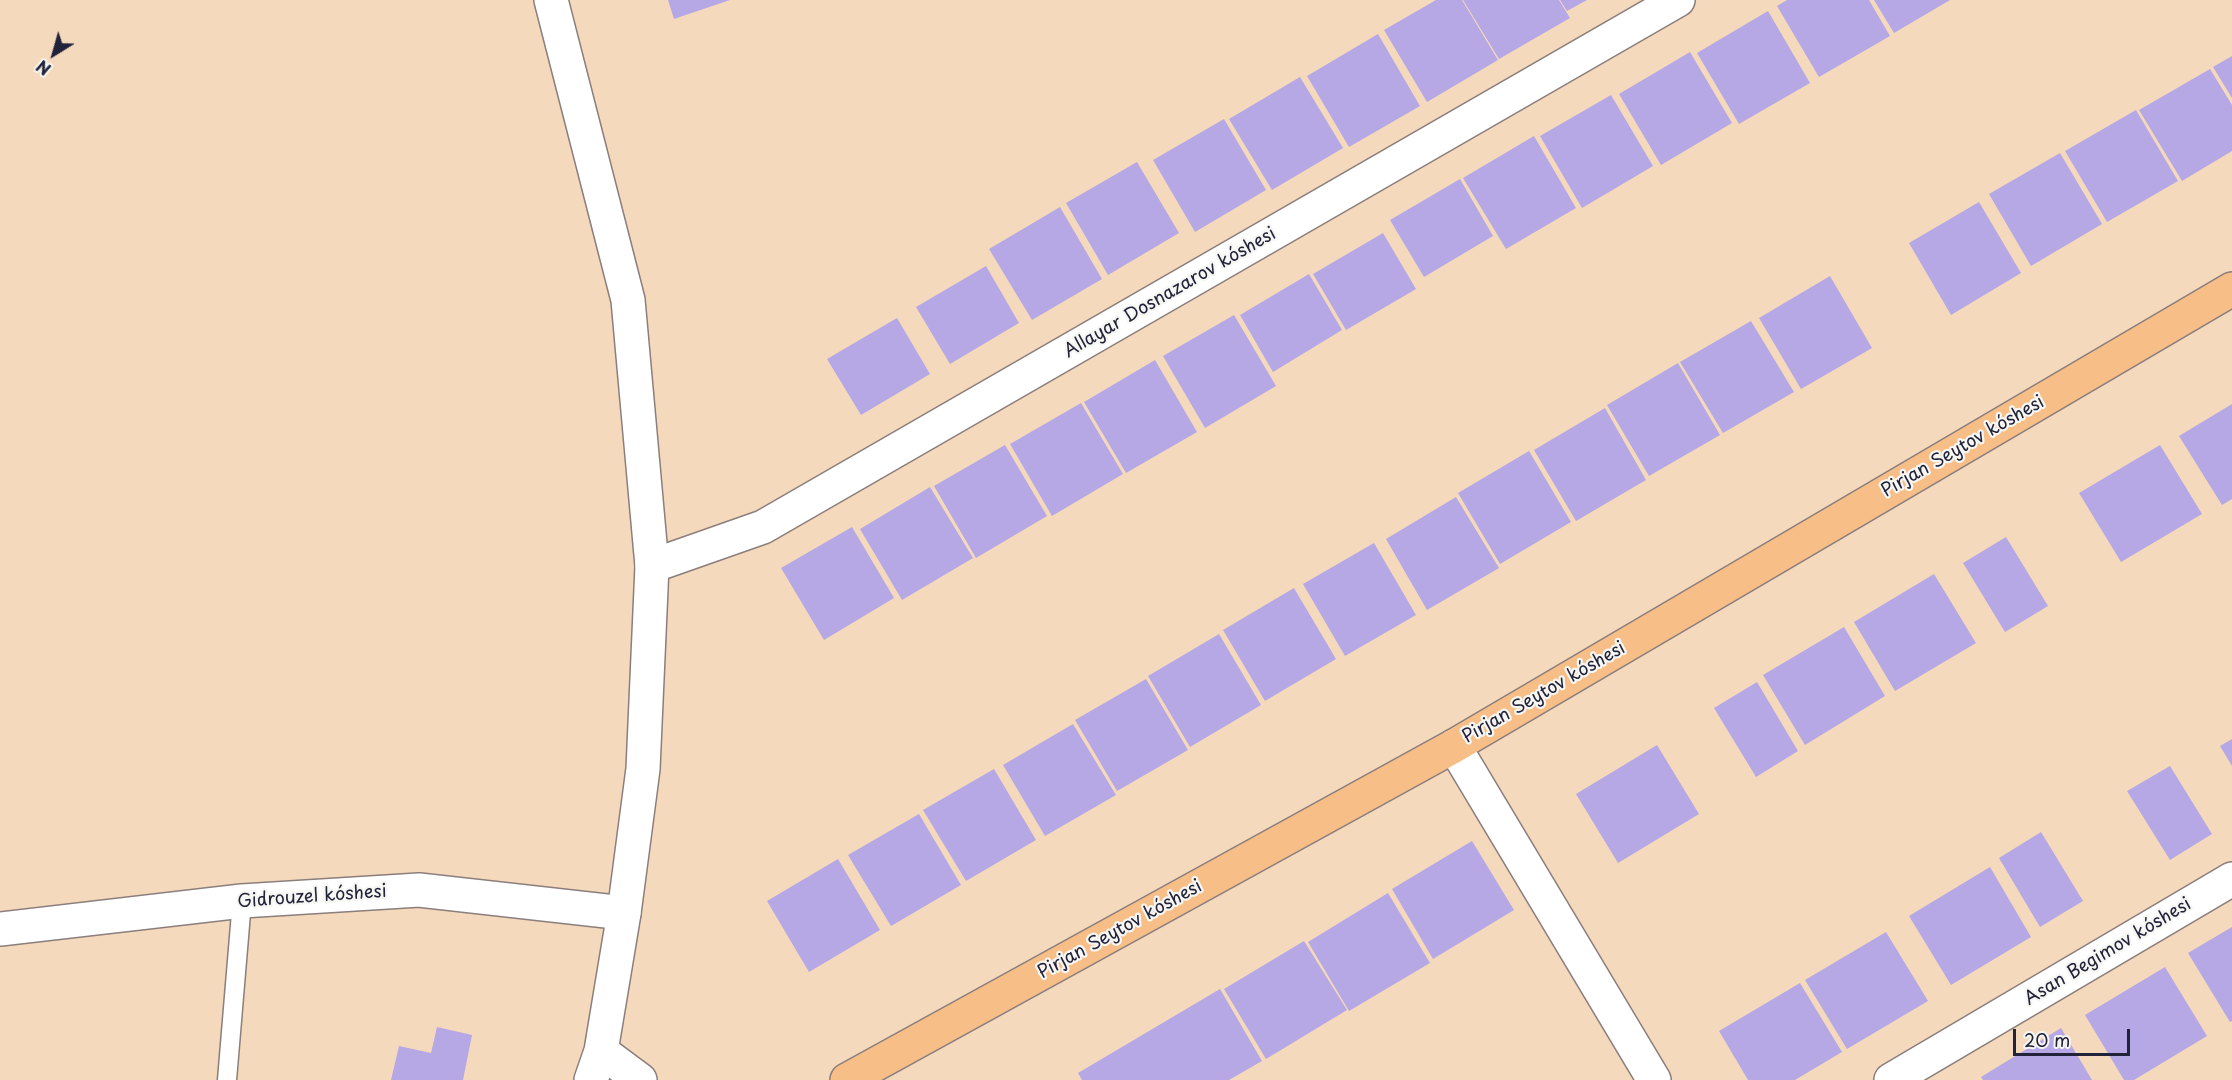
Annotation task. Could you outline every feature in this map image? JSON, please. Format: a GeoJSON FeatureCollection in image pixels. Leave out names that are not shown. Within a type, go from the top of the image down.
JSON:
{"type":"FeatureCollection","features":[{"type":"Feature","properties":{"kind":"main road","name":"Pirjan Seytov kóshesi"},"geometry":{"type":"LineString","coordinates":[[847,1080],[1454,746],[2232,289]]}},
{"type":"Feature","properties":{"kind":"street"},"geometry":{"type":"LineString","coordinates":[[550,0],[628,300],[652,566],[643,769],[624,913],[596,1065],[640,1080]]}},
{"type":"Feature","properties":{"kind":"street","name":"Allayar Dosnazarov kóshesi"},"geometry":{"type":"LineString","coordinates":[[652,566],[763,527],[1678,0]]}},
{"type":"Feature","properties":{"kind":"street"},"geometry":{"type":"LineString","coordinates":[[1454,746],[1654,1080]]}},
{"type":"Feature","properties":{"kind":"street","name":"Asan Begimov kóshesi"},"geometry":{"type":"LineString","coordinates":[[1891,1080],[2232,879]]}},
{"type":"Feature","properties":{"kind":"street","name":"Gidrouzel kóshesi"},"geometry":{"type":"LineString","coordinates":[[0,929],[242,901],[419,890],[624,913]]}},
{"type":"Feature","properties":{"kind":"lane"},"geometry":{"type":"LineString","coordinates":[[227,1080],[242,901]]}},
{"type":"Feature","properties":{"kind":"building"},"geometry":{"type":"Polygon","coordinates":[[[668,0],[730,0],[674,19],[668,0]]]}},
{"type":"Feature","properties":{"kind":"building"},"geometry":{"type":"Polygon","coordinates":[[[1436,0],[1462,0],[1498,60],[1427,102],[1384,30],[1436,0]]]}},
{"type":"Feature","properties":{"kind":"building"},"geometry":{"type":"Polygon","coordinates":[[[1463,0],[1559,0],[1570,18],[1499,59],[1463,0]]]}},
{"type":"Feature","properties":{"kind":"building"},"geometry":{"type":"Polygon","coordinates":[[[1560,0],[1587,0],[1567,11],[1560,0]]]}},
{"type":"Feature","properties":{"kind":"building"},"geometry":{"type":"Polygon","coordinates":[[[1787,0],[1869,0],[1890,36],[1819,77],[1777,6],[1787,0]]]}},
{"type":"Feature","properties":{"kind":"building"},"geometry":{"type":"Polygon","coordinates":[[[1874,0],[1950,0],[1894,33],[1874,0]]]}},
{"type":"Feature","properties":{"kind":"building"},"geometry":{"type":"Polygon","coordinates":[[[1768,11],[1810,83],[1739,124],[1697,53],[1768,11]]]}},
{"type":"Feature","properties":{"kind":"building"},"geometry":{"type":"Polygon","coordinates":[[[1378,34],[1420,106],[1349,147],[1307,76],[1378,34]]]}},
{"type":"Feature","properties":{"kind":"building"},"geometry":{"type":"Polygon","coordinates":[[[1690,52],[1732,123],[1661,165],[1619,94],[1690,52]]]}},
{"type":"Feature","properties":{"kind":"building"},"geometry":{"type":"Polygon","coordinates":[[[2232,56],[2232,98],[2213,67],[2232,56]]]}},
{"type":"Feature","properties":{"kind":"building"},"geometry":{"type":"Polygon","coordinates":[[[2210,69],[2232,105],[2232,151],[2182,181],[2139,110],[2210,69]]]}},
{"type":"Feature","properties":{"kind":"building"},"geometry":{"type":"Polygon","coordinates":[[[1300,77],[1343,148],[1272,190],[1229,119],[1300,77]]]}},
{"type":"Feature","properties":{"kind":"building"},"geometry":{"type":"Polygon","coordinates":[[[1611,95],[1653,166],[1582,208],[1540,136],[1611,95]]]}},
{"type":"Feature","properties":{"kind":"building"},"geometry":{"type":"Polygon","coordinates":[[[2136,110],[2178,181],[2107,222],[2065,151],[2136,110]]]}},
{"type":"Feature","properties":{"kind":"building"},"geometry":{"type":"Polygon","coordinates":[[[1224,119],[1266,190],[1195,232],[1153,160],[1224,119]]]}},
{"type":"Feature","properties":{"kind":"building"},"geometry":{"type":"Polygon","coordinates":[[[1534,136],[1576,208],[1506,249],[1463,178],[1534,136]]]}},
{"type":"Feature","properties":{"kind":"building"},"geometry":{"type":"Polygon","coordinates":[[[2060,153],[2102,224],[2031,266],[1989,194],[2060,153]]]}},
{"type":"Feature","properties":{"kind":"building"},"geometry":{"type":"Polygon","coordinates":[[[1137,162],[1179,233],[1108,275],[1066,203],[1137,162]]]}},
{"type":"Feature","properties":{"kind":"building"},"geometry":{"type":"Polygon","coordinates":[[[1460,179],[1493,236],[1424,277],[1390,220],[1460,179]]]}},
{"type":"Feature","properties":{"kind":"building"},"geometry":{"type":"Polygon","coordinates":[[[1979,202],[2021,273],[1951,315],[1909,243],[1979,202]]]}},
{"type":"Feature","properties":{"kind":"building"},"geometry":{"type":"Polygon","coordinates":[[[1060,207],[1102,279],[1032,320],[989,249],[1060,207]]]}},
{"type":"Feature","properties":{"kind":"building"},"geometry":{"type":"Polygon","coordinates":[[[1383,233],[1416,289],[1346,330],[1313,274],[1383,233]]]}},
{"type":"Feature","properties":{"kind":"building"},"geometry":{"type":"Polygon","coordinates":[[[986,266],[1019,323],[950,364],[916,307],[986,266]]]}},
{"type":"Feature","properties":{"kind":"building"},"geometry":{"type":"Polygon","coordinates":[[[1309,274],[1342,330],[1273,372],[1240,315],[1309,274]]]}},
{"type":"Feature","properties":{"kind":"building"},"geometry":{"type":"Polygon","coordinates":[[[1830,276],[1872,348],[1801,389],[1759,318],[1830,276]]]}},
{"type":"Feature","properties":{"kind":"building"},"geometry":{"type":"Polygon","coordinates":[[[1234,315],[1276,386],[1205,428],[1163,356],[1234,315]]]}},
{"type":"Feature","properties":{"kind":"building"},"geometry":{"type":"Polygon","coordinates":[[[897,318],[930,374],[861,415],[827,359],[897,318]]]}},
{"type":"Feature","properties":{"kind":"building"},"geometry":{"type":"Polygon","coordinates":[[[1751,321],[1794,392],[1723,433],[1680,362],[1751,321]]]}},
{"type":"Feature","properties":{"kind":"building"},"geometry":{"type":"Polygon","coordinates":[[[1155,360],[1197,432],[1126,473],[1084,402],[1155,360]]]}},
{"type":"Feature","properties":{"kind":"building"},"geometry":{"type":"Polygon","coordinates":[[[1678,363],[1720,435],[1649,476],[1607,405],[1678,363]]]}},
{"type":"Feature","properties":{"kind":"building"},"geometry":{"type":"Polygon","coordinates":[[[1081,403],[1123,474],[1052,516],[1010,444],[1081,403]]]}},
{"type":"Feature","properties":{"kind":"building"},"geometry":{"type":"Polygon","coordinates":[[[2232,404],[2232,499],[2222,505],[2179,436],[2232,404]]]}},
{"type":"Feature","properties":{"kind":"building"},"geometry":{"type":"Polygon","coordinates":[[[1605,408],[1646,480],[1576,521],[1534,450],[1605,408]]]}},
{"type":"Feature","properties":{"kind":"building"},"geometry":{"type":"Polygon","coordinates":[[[1005,445],[1047,516],[976,558],[934,486],[1005,445]]]}},
{"type":"Feature","properties":{"kind":"building"},"geometry":{"type":"Polygon","coordinates":[[[2160,445],[2202,514],[2121,562],[2079,493],[2160,445]]]}},
{"type":"Feature","properties":{"kind":"building"},"geometry":{"type":"Polygon","coordinates":[[[1529,451],[1571,522],[1500,564],[1458,493],[1529,451]]]}},
{"type":"Feature","properties":{"kind":"building"},"geometry":{"type":"Polygon","coordinates":[[[930,487],[973,558],[902,600],[860,529],[930,487]]]}},
{"type":"Feature","properties":{"kind":"building"},"geometry":{"type":"Polygon","coordinates":[[[1456,497],[1499,568],[1427,610],[1386,539],[1456,497]]]}},
{"type":"Feature","properties":{"kind":"building"},"geometry":{"type":"Polygon","coordinates":[[[852,527],[894,598],[824,640],[781,568],[852,527]]]}},
{"type":"Feature","properties":{"kind":"building"},"geometry":{"type":"Polygon","coordinates":[[[2006,537],[2048,606],[2005,632],[1963,563],[2006,537]]]}},
{"type":"Feature","properties":{"kind":"building"},"geometry":{"type":"Polygon","coordinates":[[[1374,543],[1416,615],[1345,656],[1303,584],[1374,543]]]}},
{"type":"Feature","properties":{"kind":"building"},"geometry":{"type":"Polygon","coordinates":[[[1934,574],[1976,643],[1895,691],[1854,622],[1934,574]]]}},
{"type":"Feature","properties":{"kind":"building"},"geometry":{"type":"Polygon","coordinates":[[[1294,588],[1336,659],[1265,701],[1223,630],[1294,588]]]}},
{"type":"Feature","properties":{"kind":"building"},"geometry":{"type":"Polygon","coordinates":[[[1844,627],[1885,696],[1805,745],[1763,675],[1844,627]]]}},
{"type":"Feature","properties":{"kind":"building"},"geometry":{"type":"Polygon","coordinates":[[[1219,634],[1261,705],[1190,747],[1148,676],[1219,634]]]}},
{"type":"Feature","properties":{"kind":"building"},"geometry":{"type":"Polygon","coordinates":[[[1146,679],[1188,750],[1117,791],[1075,720],[1146,679]]]}},
{"type":"Feature","properties":{"kind":"building"},"geometry":{"type":"Polygon","coordinates":[[[1757,682],[1798,751],[1756,777],[1714,708],[1757,682]]]}},
{"type":"Feature","properties":{"kind":"building"},"geometry":{"type":"Polygon","coordinates":[[[1073,724],[1116,795],[1045,836],[1003,765],[1073,724]]]}},
{"type":"Feature","properties":{"kind":"building"},"geometry":{"type":"Polygon","coordinates":[[[2232,739],[2232,766],[2220,746],[2232,739]]]}},
{"type":"Feature","properties":{"kind":"building"},"geometry":{"type":"Polygon","coordinates":[[[1657,745],[1699,814],[1618,863],[1576,794],[1657,745]]]}},
{"type":"Feature","properties":{"kind":"building"},"geometry":{"type":"Polygon","coordinates":[[[2170,766],[2212,834],[2170,860],[2127,791],[2170,766]]]}},
{"type":"Feature","properties":{"kind":"building"},"geometry":{"type":"Polygon","coordinates":[[[994,769],[1036,840],[966,881],[923,810],[994,769]]]}},
{"type":"Feature","properties":{"kind":"building"},"geometry":{"type":"Polygon","coordinates":[[[919,814],[961,885],[891,926],[848,855],[919,814]]]}},
{"type":"Feature","properties":{"kind":"building"},"geometry":{"type":"Polygon","coordinates":[[[2041,832],[2083,901],[2040,927],[1999,858],[2041,832]]]}},
{"type":"Feature","properties":{"kind":"building"},"geometry":{"type":"Polygon","coordinates":[[[1472,841],[1514,910],[1433,959],[1392,889],[1472,841]]]}},
{"type":"Feature","properties":{"kind":"building"},"geometry":{"type":"Polygon","coordinates":[[[838,859],[880,930],[809,972],[767,901],[838,859]]]}},
{"type":"Feature","properties":{"kind":"building"},"geometry":{"type":"Polygon","coordinates":[[[1990,867],[2031,937],[1951,985],[1909,916],[1990,867]]]}},
{"type":"Feature","properties":{"kind":"building"},"geometry":{"type":"Polygon","coordinates":[[[1388,893],[1430,963],[1349,1011],[1308,942],[1388,893]]]}},
{"type":"Feature","properties":{"kind":"building"},"geometry":{"type":"Polygon","coordinates":[[[2232,927],[2232,1021],[2230,1022],[2188,953],[2232,927]]]}},
{"type":"Feature","properties":{"kind":"building"},"geometry":{"type":"Polygon","coordinates":[[[1886,932],[1928,1001],[1847,1049],[1805,980],[1886,932]]]}},
{"type":"Feature","properties":{"kind":"building"},"geometry":{"type":"Polygon","coordinates":[[[1304,941],[1347,1010],[1266,1059],[1224,989],[1304,941]]]}},
{"type":"Feature","properties":{"kind":"building"},"geometry":{"type":"Polygon","coordinates":[[[2165,967],[2207,1036],[2134,1080],[2124,1080],[2085,1015],[2165,967]]]}},
{"type":"Feature","properties":{"kind":"building"},"geometry":{"type":"Polygon","coordinates":[[[1800,983],[1842,1052],[1795,1080],[1748,1080],[1719,1031],[1800,983]]]}},
{"type":"Feature","properties":{"kind":"building"},"geometry":{"type":"Polygon","coordinates":[[[1220,989],[1262,1061],[1229,1080],[1082,1080],[1078,1073],[1220,989]]]}},
{"type":"Feature","properties":{"kind":"building"},"geometry":{"type":"Polygon","coordinates":[[[437,1027],[472,1035],[463,1080],[391,1080],[399,1046],[431,1053],[437,1027]]]}},
{"type":"Feature","properties":{"kind":"building"},"geometry":{"type":"Polygon","coordinates":[[[2061,1028],[2092,1080],[1983,1080],[1981,1077],[2061,1028]]]}}]}
